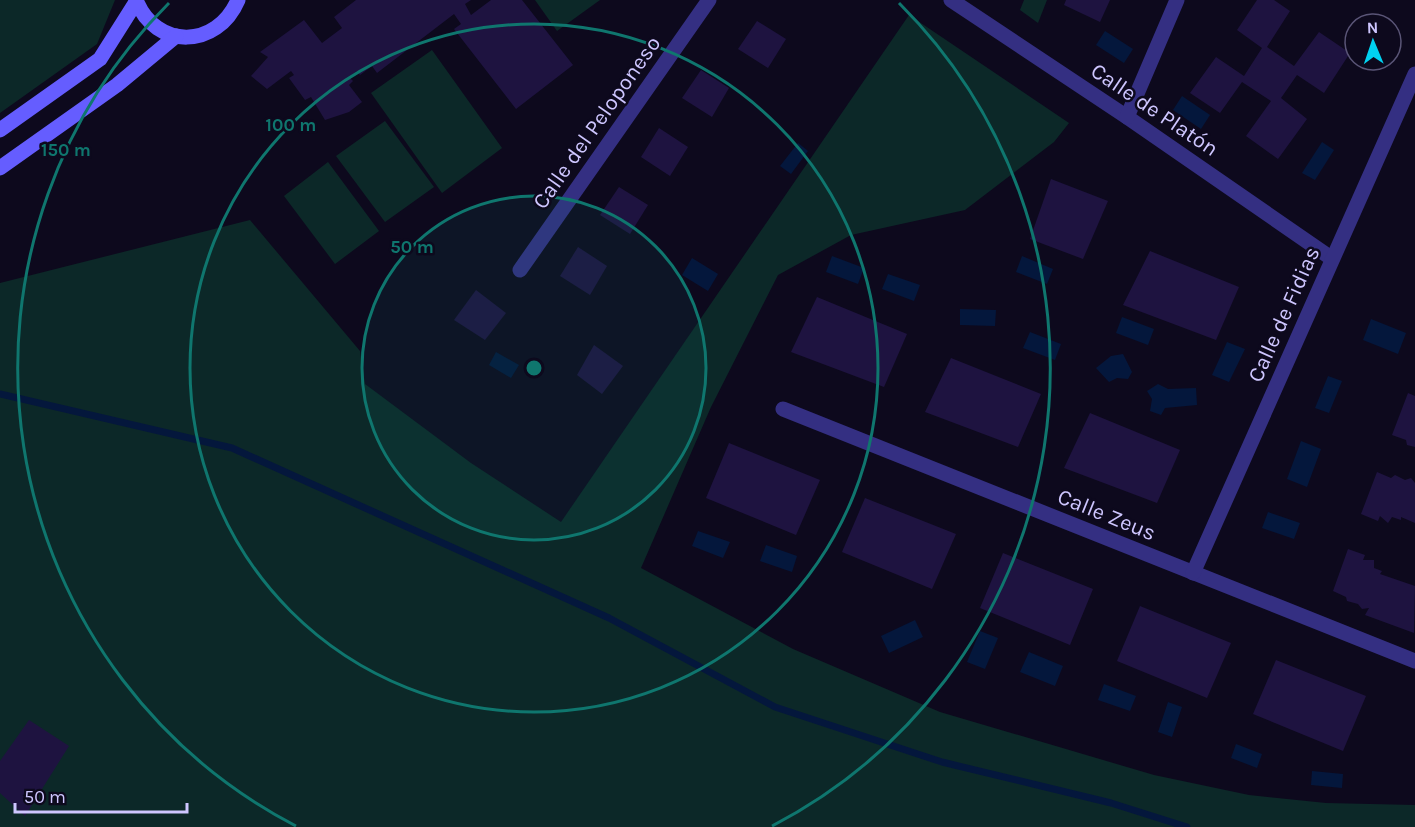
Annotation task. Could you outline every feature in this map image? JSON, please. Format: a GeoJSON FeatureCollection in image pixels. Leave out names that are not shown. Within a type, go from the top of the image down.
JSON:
{"type":"FeatureCollection","features":[{"type":"Feature","properties":{"kind":"main road"},"geometry":{"type":"LineString","coordinates":[[136,1],[145,18],[159,30],[176,36],[192,37],[208,33],[222,25],[232,13],[238,0]]}},
{"type":"Feature","properties":{"kind":"main road"},"geometry":{"type":"LineString","coordinates":[[0,130],[100,59],[136,1]]}},
{"type":"Feature","properties":{"kind":"main road"},"geometry":{"type":"LineString","coordinates":[[0,168],[117,85],[176,36]]}},
{"type":"Feature","properties":{"kind":"street","name":"Calle del Peloponeso"},"geometry":{"type":"LineString","coordinates":[[520,270],[709,0]]}},
{"type":"Feature","properties":{"kind":"street","name":"Calle de Platón"},"geometry":{"type":"LineString","coordinates":[[951,0],[1127,117],[1331,258]]}},
{"type":"Feature","properties":{"kind":"street"},"geometry":{"type":"LineString","coordinates":[[1127,117],[1177,0]]}},
{"type":"Feature","properties":{"kind":"street","name":"Calle de Fidias"},"geometry":{"type":"LineString","coordinates":[[1193,573],[1331,258],[1415,74]]}},
{"type":"Feature","properties":{"kind":"street","name":"Calle Zeus"},"geometry":{"type":"LineString","coordinates":[[783,409],[1415,661]]}},
{"type":"Feature","properties":{"kind":"green space"},"geometry":{"type":"Polygon","coordinates":[[[0,0],[115,0],[97,44],[0,113],[0,0]]]}},
{"type":"Feature","properties":{"kind":"green space"},"geometry":{"type":"Polygon","coordinates":[[[535,0],[600,0],[557,31],[535,0]]]}},
{"type":"Feature","properties":{"kind":"green space"},"geometry":{"type":"Polygon","coordinates":[[[1024,0],[1047,0],[1038,23],[1020,10],[1024,0]]]}},
{"type":"Feature","properties":{"kind":"green space"},"geometry":{"type":"Polygon","coordinates":[[[909,15],[1069,123],[1054,142],[965,210],[851,235],[778,275],[711,407],[641,568],[793,649],[940,712],[1154,775],[1249,795],[1326,803],[1415,805],[1415,827],[0,827],[0,283],[250,220],[360,351],[365,384],[471,463],[561,522],[909,15]]]}},
{"type":"Feature","properties":{"kind":"green space"},"geometry":{"type":"Polygon","coordinates":[[[432,50],[502,148],[442,193],[371,93],[432,50]]]}},
{"type":"Feature","properties":{"kind":"green space"},"geometry":{"type":"Polygon","coordinates":[[[385,121],[434,187],[385,222],[336,156],[385,121]]]}},
{"type":"Feature","properties":{"kind":"green space"},"geometry":{"type":"Polygon","coordinates":[[[328,162],[379,231],[335,264],[284,196],[328,162]]]}},
{"type":"Feature","properties":{"kind":"water"},"geometry":{"type":"Polygon","coordinates":[[[1105,31],[1133,49],[1124,63],[1096,45],[1105,31]]]}},
{"type":"Feature","properties":{"kind":"water"},"geometry":{"type":"Polygon","coordinates":[[[1182,96],[1210,115],[1201,129],[1173,110],[1182,96]]]}},
{"type":"Feature","properties":{"kind":"water"},"geometry":{"type":"Polygon","coordinates":[[[1322,142],[1334,150],[1315,180],[1302,173],[1322,142]]]}},
{"type":"Feature","properties":{"kind":"water"},"geometry":{"type":"Polygon","coordinates":[[[798,143],[808,151],[791,174],[780,166],[798,143]]]}},
{"type":"Feature","properties":{"kind":"water"},"geometry":{"type":"Polygon","coordinates":[[[832,256],[864,268],[858,284],[826,272],[832,256]]]}},
{"type":"Feature","properties":{"kind":"water"},"geometry":{"type":"Polygon","coordinates":[[[1022,256],[1053,269],[1047,284],[1016,272],[1022,256]]]}},
{"type":"Feature","properties":{"kind":"water"},"geometry":{"type":"Polygon","coordinates":[[[692,258],[718,274],[708,291],[682,275],[692,258]]]}},
{"type":"Feature","properties":{"kind":"water"},"geometry":{"type":"Polygon","coordinates":[[[888,274],[920,285],[914,301],[882,289],[888,274]]]}},
{"type":"Feature","properties":{"kind":"water"},"geometry":{"type":"Polygon","coordinates":[[[960,309],[996,310],[995,326],[960,325],[960,309]]]}},
{"type":"Feature","properties":{"kind":"water"},"geometry":{"type":"Polygon","coordinates":[[[1122,317],[1154,329],[1148,345],[1116,333],[1122,317]]]}},
{"type":"Feature","properties":{"kind":"water"},"geometry":{"type":"Polygon","coordinates":[[[1371,319],[1406,333],[1398,354],[1363,340],[1371,319]]]}},
{"type":"Feature","properties":{"kind":"water"},"geometry":{"type":"Polygon","coordinates":[[[1030,332],[1061,344],[1055,360],[1023,348],[1030,332]]]}},
{"type":"Feature","properties":{"kind":"water"},"geometry":{"type":"Polygon","coordinates":[[[1227,342],[1245,349],[1229,382],[1212,375],[1227,342]]]}},
{"type":"Feature","properties":{"kind":"water"},"geometry":{"type":"Polygon","coordinates":[[[496,352],[519,365],[511,378],[489,365],[496,352]]]}},
{"type":"Feature","properties":{"kind":"water"},"geometry":{"type":"Polygon","coordinates":[[[1123,354],[1132,372],[1128,379],[1117,378],[1109,382],[1096,368],[1111,356],[1123,354]]]}},
{"type":"Feature","properties":{"kind":"water"},"geometry":{"type":"Polygon","coordinates":[[[1328,376],[1342,381],[1329,413],[1315,408],[1328,376]]]}},
{"type":"Feature","properties":{"kind":"water"},"geometry":{"type":"Polygon","coordinates":[[[1158,384],[1168,389],[1196,388],[1197,405],[1165,408],[1161,415],[1150,411],[1152,399],[1147,391],[1158,384]]]}},
{"type":"Feature","properties":{"kind":"water"},"geometry":{"type":"Polygon","coordinates":[[[1301,441],[1321,449],[1307,487],[1287,479],[1301,441]]]}},
{"type":"Feature","properties":{"kind":"water"},"geometry":{"type":"Polygon","coordinates":[[[1268,512],[1300,523],[1294,539],[1262,528],[1268,512]]]}},
{"type":"Feature","properties":{"kind":"water"},"geometry":{"type":"Polygon","coordinates":[[[698,531],[730,542],[723,558],[692,546],[698,531]]]}},
{"type":"Feature","properties":{"kind":"water"},"geometry":{"type":"Polygon","coordinates":[[[766,545],[797,556],[792,572],[760,561],[766,545]]]}},
{"type":"Feature","properties":{"kind":"water"},"geometry":{"type":"Polygon","coordinates":[[[915,620],[923,637],[889,653],[881,636],[915,620]]]}},
{"type":"Feature","properties":{"kind":"water"},"geometry":{"type":"Polygon","coordinates":[[[980,631],[998,638],[985,669],[967,662],[980,631]]]}},
{"type":"Feature","properties":{"kind":"water"},"geometry":{"type":"Polygon","coordinates":[[[1029,652],[1063,666],[1055,686],[1020,672],[1029,652]]]}},
{"type":"Feature","properties":{"kind":"water"},"geometry":{"type":"Polygon","coordinates":[[[1104,684],[1136,696],[1130,711],[1098,700],[1104,684]]]}},
{"type":"Feature","properties":{"kind":"water"},"geometry":{"type":"Polygon","coordinates":[[[1168,702],[1182,707],[1172,737],[1158,732],[1168,702]]]}},
{"type":"Feature","properties":{"kind":"water"},"geometry":{"type":"Polygon","coordinates":[[[1236,744],[1262,754],[1257,768],[1231,758],[1236,744]]]}},
{"type":"Feature","properties":{"kind":"water"},"geometry":{"type":"Polygon","coordinates":[[[1312,771],[1343,774],[1342,788],[1311,785],[1312,771]]]}},
{"type":"Feature","properties":{"kind":"building"},"geometry":{"type":"Polygon","coordinates":[[[356,0],[471,0],[465,4],[471,15],[491,0],[522,0],[573,65],[516,109],[454,29],[461,24],[454,14],[377,73],[372,66],[360,75],[357,71],[349,77],[353,81],[349,85],[362,102],[349,112],[325,120],[311,97],[305,100],[289,78],[294,75],[291,71],[267,89],[251,76],[268,57],[260,52],[304,20],[322,43],[342,28],[334,17],[356,0]]]}},
{"type":"Feature","properties":{"kind":"building"},"geometry":{"type":"Polygon","coordinates":[[[1066,0],[1110,0],[1100,22],[1064,5],[1066,0]]]}},
{"type":"Feature","properties":{"kind":"building"},"geometry":{"type":"Polygon","coordinates":[[[1257,0],[1274,0],[1290,11],[1267,47],[1294,66],[1319,32],[1343,48],[1343,64],[1324,93],[1297,75],[1281,98],[1307,119],[1278,159],[1246,136],[1271,101],[1242,82],[1220,113],[1190,93],[1216,57],[1244,76],[1262,48],[1237,30],[1257,0]]]}},
{"type":"Feature","properties":{"kind":"building"},"geometry":{"type":"Polygon","coordinates":[[[757,21],[786,39],[768,68],[738,49],[757,21]]]}},
{"type":"Feature","properties":{"kind":"building"},"geometry":{"type":"Polygon","coordinates":[[[701,70],[729,88],[712,117],[682,98],[701,70]]]}},
{"type":"Feature","properties":{"kind":"building"},"geometry":{"type":"Polygon","coordinates":[[[659,128],[688,147],[670,176],[641,157],[659,128]]]}},
{"type":"Feature","properties":{"kind":"building"},"geometry":{"type":"Polygon","coordinates":[[[1051,179],[1108,201],[1083,259],[1030,239],[1051,179]]]}},
{"type":"Feature","properties":{"kind":"building"},"geometry":{"type":"Polygon","coordinates":[[[619,187],[648,205],[630,234],[600,215],[619,187]]]}},
{"type":"Feature","properties":{"kind":"building"},"geometry":{"type":"Polygon","coordinates":[[[578,247],[607,266],[590,295],[560,276],[578,247]]]}},
{"type":"Feature","properties":{"kind":"building"},"geometry":{"type":"Polygon","coordinates":[[[1150,251],[1239,287],[1216,340],[1123,305],[1150,251]]]}},
{"type":"Feature","properties":{"kind":"building"},"geometry":{"type":"Polygon","coordinates":[[[476,290],[506,313],[485,340],[454,320],[476,290]]]}},
{"type":"Feature","properties":{"kind":"building"},"geometry":{"type":"Polygon","coordinates":[[[817,297],[907,334],[884,387],[791,352],[817,297]]]}},
{"type":"Feature","properties":{"kind":"building"},"geometry":{"type":"Polygon","coordinates":[[[594,345],[623,366],[602,394],[577,375],[594,345]]]}},
{"type":"Feature","properties":{"kind":"building"},"geometry":{"type":"Polygon","coordinates":[[[951,358],[1041,394],[1018,447],[925,412],[951,358]]]}},
{"type":"Feature","properties":{"kind":"building"},"geometry":{"type":"Polygon","coordinates":[[[1408,393],[1415,396],[1415,447],[1407,445],[1406,440],[1392,435],[1408,393]]]}},
{"type":"Feature","properties":{"kind":"building"},"geometry":{"type":"Polygon","coordinates":[[[1090,413],[1180,450],[1157,503],[1064,468],[1090,413]]]}},
{"type":"Feature","properties":{"kind":"building"},"geometry":{"type":"Polygon","coordinates":[[[729,443],[820,480],[796,535],[706,498],[729,443]]]}},
{"type":"Feature","properties":{"kind":"building"},"geometry":{"type":"Polygon","coordinates":[[[1377,472],[1391,478],[1395,475],[1405,480],[1411,478],[1415,483],[1415,523],[1401,517],[1401,520],[1392,517],[1388,523],[1380,516],[1378,521],[1361,514],[1377,472]]]}},
{"type":"Feature","properties":{"kind":"building"},"geometry":{"type":"Polygon","coordinates":[[[865,498],[956,534],[932,589],[842,552],[865,498]]]}},
{"type":"Feature","properties":{"kind":"building"},"geometry":{"type":"Polygon","coordinates":[[[1348,549],[1365,555],[1363,560],[1374,560],[1374,568],[1382,571],[1380,574],[1415,586],[1414,633],[1365,615],[1369,608],[1362,609],[1358,604],[1347,601],[1346,597],[1333,591],[1348,549]]]}},
{"type":"Feature","properties":{"kind":"building"},"geometry":{"type":"Polygon","coordinates":[[[1003,553],[1093,589],[1070,645],[980,608],[1003,553]]]}},
{"type":"Feature","properties":{"kind":"building"},"geometry":{"type":"Polygon","coordinates":[[[1140,606],[1231,643],[1207,698],[1117,661],[1140,606]]]}},
{"type":"Feature","properties":{"kind":"building"},"geometry":{"type":"Polygon","coordinates":[[[1276,660],[1366,696],[1343,751],[1253,714],[1276,660]]]}},
{"type":"Feature","properties":{"kind":"building"},"geometry":{"type":"Polygon","coordinates":[[[29,720],[69,746],[25,816],[0,793],[0,761],[29,720]]]}},
{"type":"Feature","properties":{"kind":"waterway"},"geometry":{"type":"LineString","coordinates":[[0,394],[232,448],[609,618],[775,707],[942,762],[1111,803],[1187,827]]}}]}
